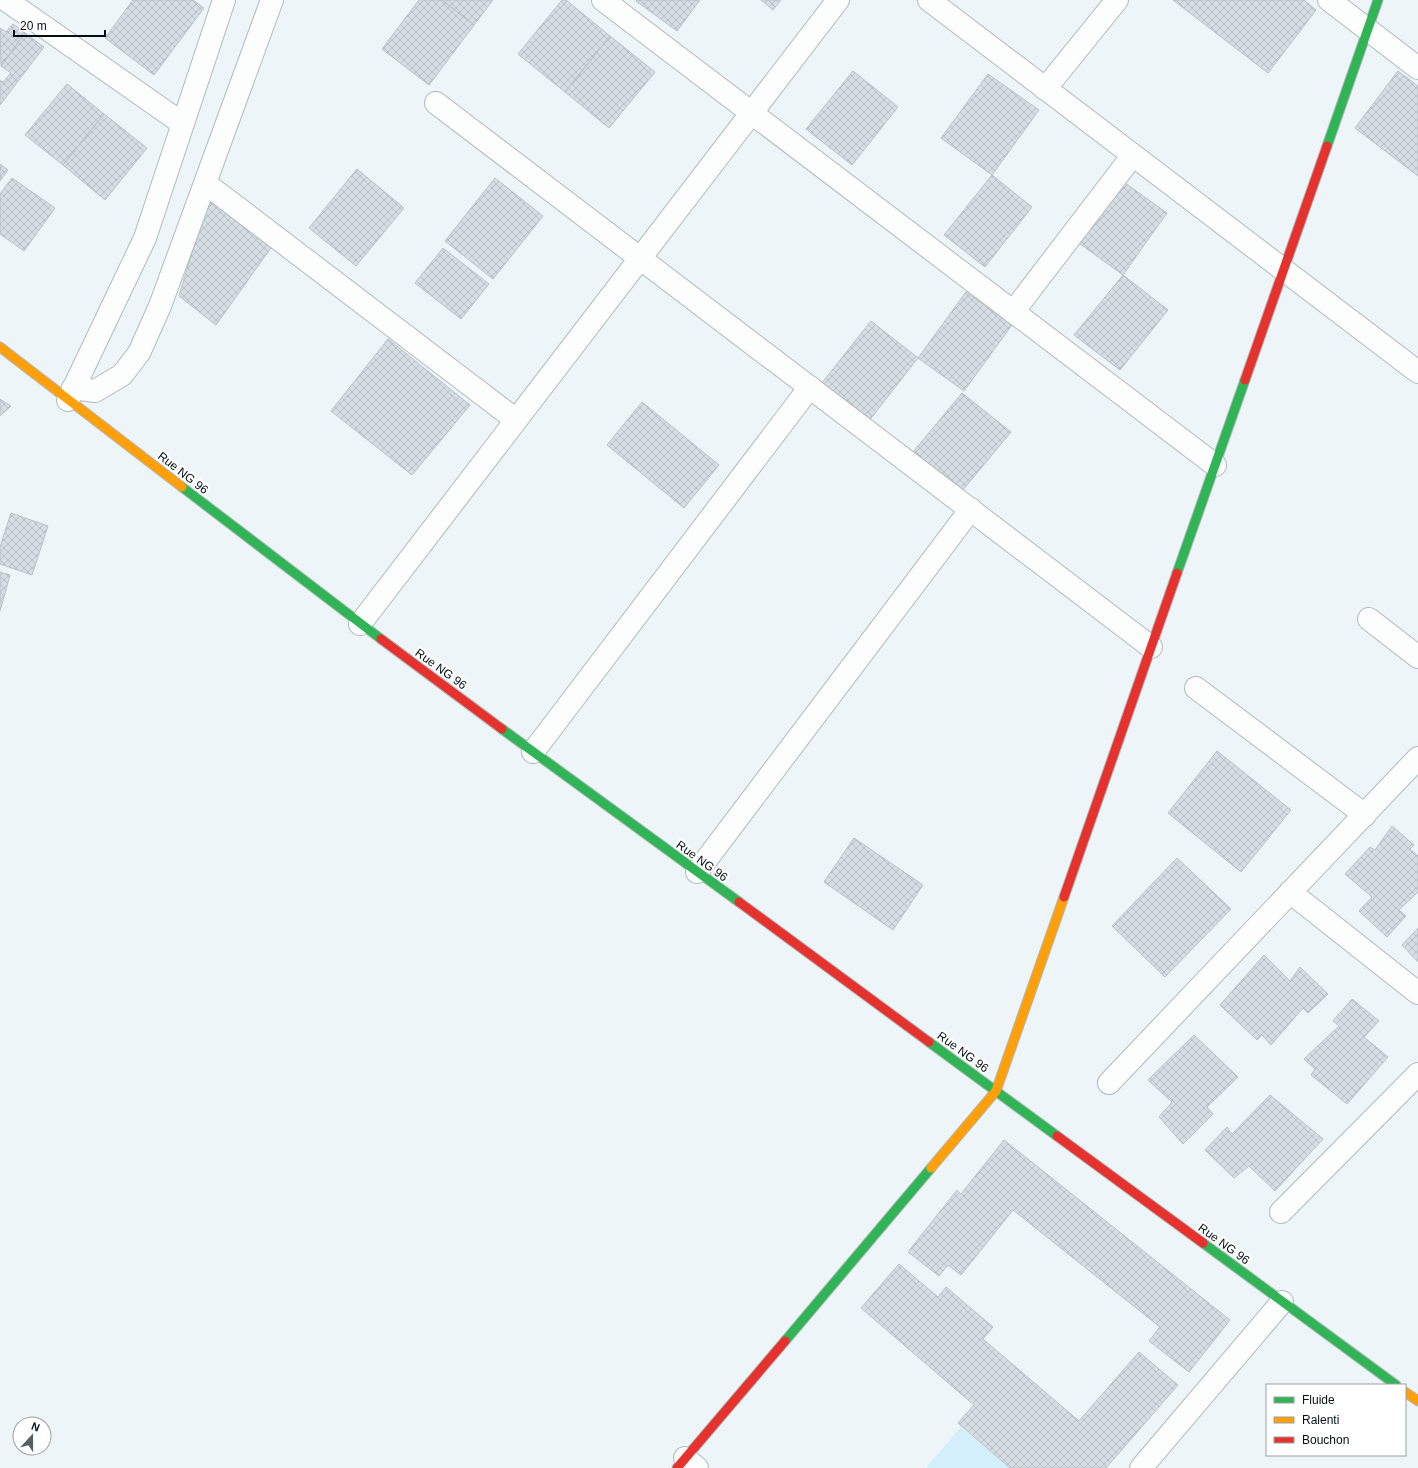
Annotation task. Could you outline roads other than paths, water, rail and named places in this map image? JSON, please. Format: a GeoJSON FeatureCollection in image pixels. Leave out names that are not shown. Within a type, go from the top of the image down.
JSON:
{"type":"FeatureCollection","features":[{"type":"Feature","properties":{"kind":"street"},"geometry":{"type":"LineString","coordinates":[[6,0],[183,124]]}},
{"type":"Feature","properties":{"kind":"street"},"geometry":{"type":"LineString","coordinates":[[70,394],[145,238],[224,0]]}},
{"type":"Feature","properties":{"kind":"street"},"geometry":{"type":"LineString","coordinates":[[70,394],[95,391],[122,375],[139,353],[160,306],[272,0]]}},
{"type":"Feature","properties":{"kind":"street"},"geometry":{"type":"LineString","coordinates":[[603,0],[1215,465]]}},
{"type":"Feature","properties":{"kind":"street"},"geometry":{"type":"LineString","coordinates":[[360,624],[838,0]]}},
{"type":"Feature","properties":{"kind":"street"},"geometry":{"type":"LineString","coordinates":[[929,0],[1418,372]]}},
{"type":"Feature","properties":{"kind":"street"},"geometry":{"type":"LineString","coordinates":[[1045,89],[1117,0]]}},
{"type":"Feature","properties":{"kind":"street"},"geometry":{"type":"LineString","coordinates":[[1329,0],[1418,68]]}},
{"type":"Feature","properties":{"kind":"street"},"geometry":{"type":"LineString","coordinates":[[687,1465],[996,1092],[1378,0]]}},
{"type":"Feature","properties":{"kind":"street"},"geometry":{"type":"LineString","coordinates":[[436,103],[1151,647]]}},
{"type":"Feature","properties":{"kind":"street"},"geometry":{"type":"LineString","coordinates":[[1013,312],[1132,155]]}},
{"type":"Feature","properties":{"kind":"street"},"geometry":{"type":"LineString","coordinates":[[205,184],[516,420]]}},
{"type":"Feature","properties":{"kind":"street","name":"Rue NG 96"},"geometry":{"type":"LineString","coordinates":[[0,347],[70,394],[360,624],[1395,1384]]}},
{"type":"Feature","properties":{"kind":"street"},"geometry":{"type":"LineString","coordinates":[[533,752],[810,387]]}},
{"type":"Feature","properties":{"kind":"street"},"geometry":{"type":"LineString","coordinates":[[697,872],[971,510]]}},
{"type":"Feature","properties":{"kind":"street"},"geometry":{"type":"LineString","coordinates":[[1370,619],[1418,657]]}},
{"type":"Feature","properties":{"kind":"street"},"geometry":{"type":"LineString","coordinates":[[1196,688],[1365,815]]}},
{"type":"Feature","properties":{"kind":"street"},"geometry":{"type":"LineString","coordinates":[[1109,1083],[1418,758]]}},
{"type":"Feature","properties":{"kind":"street"},"geometry":{"type":"LineString","coordinates":[[1290,892],[1418,993]]}},
{"type":"Feature","properties":{"kind":"street"},"geometry":{"type":"LineString","coordinates":[[1281,1212],[1418,1074]]}},
{"type":"Feature","properties":{"kind":"street"},"geometry":{"type":"LineString","coordinates":[[1141,1468],[1282,1302]]}},
{"type":"Feature","properties":{"kind":"street"},"geometry":{"type":"LineString","coordinates":[[1406,1393],[1418,1401]]}}]}
